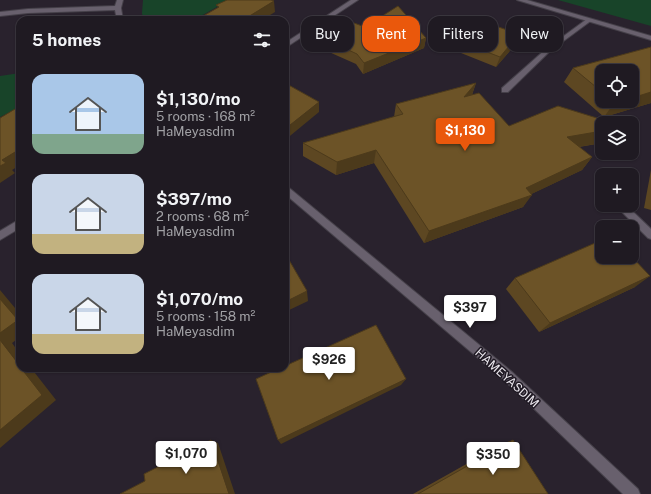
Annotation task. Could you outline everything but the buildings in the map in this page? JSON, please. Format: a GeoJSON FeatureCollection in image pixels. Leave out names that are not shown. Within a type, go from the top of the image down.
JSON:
{"type":"FeatureCollection","features":[{"type":"Feature","properties":{"kind":"street"},"geometry":{"type":"LineString","coordinates":[[119,16],[118,8],[120,0]]}},
{"type":"Feature","properties":{"kind":"street"},"geometry":{"type":"LineString","coordinates":[[289,43],[355,0]]}},
{"type":"Feature","properties":{"kind":"street"},"geometry":{"type":"LineString","coordinates":[[520,0],[651,38]]}},
{"type":"Feature","properties":{"kind":"street"},"geometry":{"type":"LineString","coordinates":[[0,14],[28,11],[118,8]]}},
{"type":"Feature","properties":{"kind":"street"},"geometry":{"type":"LineString","coordinates":[[505,90],[548,50],[589,20]]}},
{"type":"Feature","properties":{"kind":"street","name":"HAMEYASDIM"},"geometry":{"type":"LineString","coordinates":[[289,192],[508,376],[632,494]]}},
{"type":"Feature","properties":{"kind":"street"},"geometry":{"type":"LineString","coordinates":[[627,212],[651,235]]}},
{"type":"Feature","properties":{"kind":"street"},"geometry":{"type":"LineString","coordinates":[[0,236],[16,226]]}},
{"type":"Feature","properties":{"kind":"green space"},"geometry":{"type":"Polygon","coordinates":[[[143,0],[229,0],[201,16],[142,16],[143,0]]]}},
{"type":"Feature","properties":{"kind":"green space"},"geometry":{"type":"Polygon","coordinates":[[[558,0],[651,0],[651,26],[558,0]]]}},
{"type":"Feature","properties":{"kind":"green space"},"geometry":{"type":"Polygon","coordinates":[[[16,74],[16,109],[0,117],[0,76],[16,74]]]}}]}
